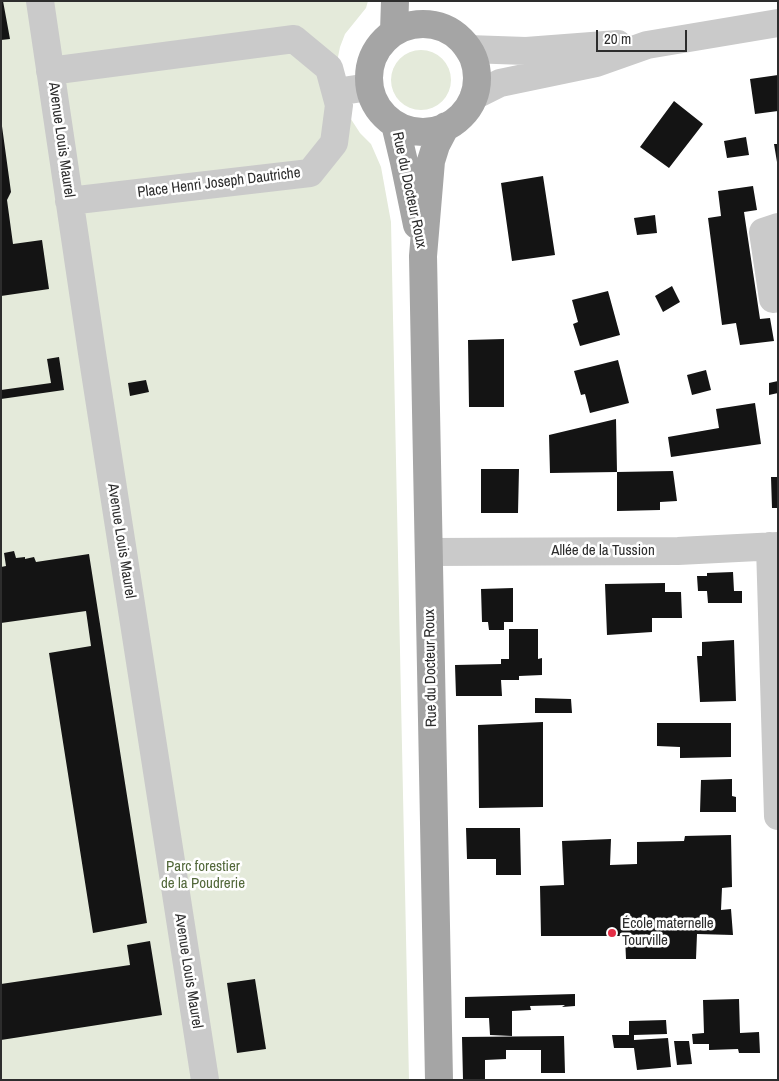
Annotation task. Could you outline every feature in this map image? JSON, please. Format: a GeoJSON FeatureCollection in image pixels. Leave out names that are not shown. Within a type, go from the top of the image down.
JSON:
{"type":"FeatureCollection","features":[{"type":"Feature","properties":{"kind":"main road"},"geometry":{"type":"LineString","coordinates":[[394,32],[395,1]]}},
{"type":"Feature","properties":{"kind":"main road"},"geometry":{"type":"LineString","coordinates":[[431,1],[433,9],[444,28]]}},
{"type":"Feature","properties":{"kind":"main road"},"geometry":{"type":"LineString","coordinates":[[429,24],[444,28],[458,36],[474,60],[476,84],[474,96],[468,108],[446,126],[430,132],[413,131],[395,124],[379,110],[372,99],[369,87],[369,69],[375,52],[383,40],[406,26],[429,24]]}},
{"type":"Feature","properties":{"kind":"main road","name":"Rue du Docteur Roux"},"geometry":{"type":"LineString","coordinates":[[395,124],[423,256]]}},
{"type":"Feature","properties":{"kind":"main road","name":"Rue du Docteur Roux"},"geometry":{"type":"LineString","coordinates":[[439,1080],[423,256],[431,162],[436,145],[446,126]]}},
{"type":"Feature","properties":{"kind":"street","name":"Avenue Louis Maurel"},"geometry":{"type":"LineString","coordinates":[[40,1],[69,201],[205,1080]]}},
{"type":"Feature","properties":{"kind":"street"},"geometry":{"type":"LineString","coordinates":[[474,96],[500,83],[596,63],[647,45],[778,23]]}},
{"type":"Feature","properties":{"kind":"street","name":"Place Henri Joseph Dautriche"},"geometry":{"type":"LineString","coordinates":[[50,72],[294,39],[329,68],[339,105],[334,143],[310,173],[69,201]]}},
{"type":"Feature","properties":{"kind":"street"},"geometry":{"type":"LineString","coordinates":[[468,49],[526,51],[608,44],[647,45]]}},
{"type":"Feature","properties":{"kind":"street"},"geometry":{"type":"LineString","coordinates":[[336,92],[369,87]]}},
{"type":"Feature","properties":{"kind":"street"},"geometry":{"type":"LineString","coordinates":[[772,298],[763,232],[778,227]]}},
{"type":"Feature","properties":{"kind":"street"},"geometry":{"type":"LineString","coordinates":[[774,546],[778,816]]}},
{"type":"Feature","properties":{"kind":"street","name":"Allée de la Tussion"},"geometry":{"type":"LineString","coordinates":[[429,552],[694,551],[774,546]]}},
{"type":"Feature","properties":{"kind":"green space","name":"Parc forestier de la Poudrerie"},"geometry":{"type":"Polygon","coordinates":[[[1,1],[368,1],[366,8],[345,34],[337,62],[347,113],[360,133],[371,144],[381,167],[391,222],[409,1080],[1,1080],[1,1]]]}},
{"type":"Feature","properties":{"kind":"green space"},"geometry":{"type":"Polygon","coordinates":[[[421,50],[437,55],[442,59],[446,64],[451,80],[446,96],[442,101],[437,105],[421,110],[405,105],[400,101],[396,96],[391,80],[396,64],[400,59],[405,55],[421,50]]]}},
{"type":"Feature","properties":{"kind":"building"},"geometry":{"type":"Polygon","coordinates":[[[1,1],[3,1],[10,39],[1,40],[1,1]]]}},
{"type":"Feature","properties":{"kind":"building"},"geometry":{"type":"Polygon","coordinates":[[[778,75],[778,111],[755,114],[750,79],[778,75]]]}},
{"type":"Feature","properties":{"kind":"building"},"geometry":{"type":"Polygon","coordinates":[[[674,101],[703,124],[669,168],[640,147],[674,101]]]}},
{"type":"Feature","properties":{"kind":"building"},"geometry":{"type":"Polygon","coordinates":[[[1,119],[11,192],[7,200],[13,244],[42,240],[49,289],[1,296],[1,119]]]}},
{"type":"Feature","properties":{"kind":"building"},"geometry":{"type":"Polygon","coordinates":[[[746,137],[749,155],[727,158],[724,141],[746,137]]]}},
{"type":"Feature","properties":{"kind":"building"},"geometry":{"type":"Polygon","coordinates":[[[774,144],[778,144],[778,162],[777,162],[774,144]]]}},
{"type":"Feature","properties":{"kind":"building"},"geometry":{"type":"Polygon","coordinates":[[[543,176],[555,255],[512,261],[501,183],[543,176]]]}},
{"type":"Feature","properties":{"kind":"building"},"geometry":{"type":"Polygon","coordinates":[[[753,186],[757,210],[744,212],[760,319],[770,318],[774,341],[740,345],[736,323],[722,325],[708,218],[721,216],[718,191],[753,186]]]}},
{"type":"Feature","properties":{"kind":"building"},"geometry":{"type":"Polygon","coordinates":[[[655,215],[657,233],[637,235],[634,218],[655,215]]]}},
{"type":"Feature","properties":{"kind":"building"},"geometry":{"type":"Polygon","coordinates":[[[672,286],[680,302],[663,312],[655,296],[672,286]]]}},
{"type":"Feature","properties":{"kind":"building"},"geometry":{"type":"Polygon","coordinates":[[[608,291],[620,335],[580,346],[573,324],[578,322],[572,300],[608,291]]]}},
{"type":"Feature","properties":{"kind":"building"},"geometry":{"type":"Polygon","coordinates":[[[504,339],[504,407],[469,407],[468,340],[504,339]]]}},
{"type":"Feature","properties":{"kind":"building"},"geometry":{"type":"Polygon","coordinates":[[[59,357],[64,390],[1,399],[1,390],[51,383],[47,359],[59,357]]]}},
{"type":"Feature","properties":{"kind":"building"},"geometry":{"type":"Polygon","coordinates":[[[618,360],[629,403],[590,413],[585,394],[581,395],[574,371],[618,360]]]}},
{"type":"Feature","properties":{"kind":"building"},"geometry":{"type":"Polygon","coordinates":[[[706,370],[711,390],[692,395],[687,375],[706,370]]]}},
{"type":"Feature","properties":{"kind":"building"},"geometry":{"type":"Polygon","coordinates":[[[146,380],[149,392],[130,396],[128,383],[146,380]]]}},
{"type":"Feature","properties":{"kind":"building"},"geometry":{"type":"Polygon","coordinates":[[[778,381],[778,393],[769,395],[769,383],[778,381]]]}},
{"type":"Feature","properties":{"kind":"building"},"geometry":{"type":"Polygon","coordinates":[[[755,403],[761,444],[671,457],[668,437],[719,428],[716,409],[755,403]]]}},
{"type":"Feature","properties":{"kind":"building"},"geometry":{"type":"Polygon","coordinates":[[[616,419],[617,472],[550,473],[549,435],[616,419]]]}},
{"type":"Feature","properties":{"kind":"building"},"geometry":{"type":"Polygon","coordinates":[[[481,469],[519,469],[518,513],[481,513],[481,469]]]}},
{"type":"Feature","properties":{"kind":"building"},"geometry":{"type":"Polygon","coordinates":[[[673,471],[677,501],[660,502],[660,510],[617,511],[617,472],[673,471]]]}},
{"type":"Feature","properties":{"kind":"building"},"geometry":{"type":"Polygon","coordinates":[[[771,477],[778,477],[778,508],[772,508],[771,477]]]}},
{"type":"Feature","properties":{"kind":"building"},"geometry":{"type":"Polygon","coordinates":[[[14,551],[16,558],[34,557],[36,562],[89,554],[147,923],[93,933],[49,653],[91,646],[86,611],[1,623],[1,567],[6,566],[4,553],[14,551]]]}},
{"type":"Feature","properties":{"kind":"building"},"geometry":{"type":"Polygon","coordinates":[[[733,572],[734,591],[742,591],[742,603],[708,603],[707,591],[698,591],[697,576],[707,576],[707,573],[733,572]]]}},
{"type":"Feature","properties":{"kind":"building"},"geometry":{"type":"Polygon","coordinates":[[[665,583],[665,592],[681,592],[682,618],[652,618],[652,632],[607,635],[605,584],[665,583]]]}},
{"type":"Feature","properties":{"kind":"building"},"geometry":{"type":"Polygon","coordinates":[[[513,588],[513,622],[504,622],[504,630],[489,630],[488,622],[482,622],[481,589],[513,588]]]}},
{"type":"Feature","properties":{"kind":"building"},"geometry":{"type":"Polygon","coordinates":[[[509,629],[538,629],[538,659],[542,658],[542,675],[519,676],[519,680],[501,680],[502,696],[456,696],[455,665],[501,664],[501,659],[509,659],[509,629]]]}},
{"type":"Feature","properties":{"kind":"building"},"geometry":{"type":"Polygon","coordinates":[[[734,640],[736,701],[700,702],[697,656],[702,656],[702,642],[734,640]]]}},
{"type":"Feature","properties":{"kind":"building"},"geometry":{"type":"Polygon","coordinates":[[[535,698],[571,699],[572,713],[535,713],[535,698]]]}},
{"type":"Feature","properties":{"kind":"building"},"geometry":{"type":"Polygon","coordinates":[[[543,722],[543,807],[479,808],[478,725],[543,722]]]}},
{"type":"Feature","properties":{"kind":"building"},"geometry":{"type":"Polygon","coordinates":[[[657,723],[731,723],[731,757],[680,758],[680,747],[657,746],[657,723]]]}},
{"type":"Feature","properties":{"kind":"building"},"geometry":{"type":"Polygon","coordinates":[[[732,779],[732,796],[736,797],[736,812],[700,812],[701,780],[732,779]]]}},
{"type":"Feature","properties":{"kind":"building"},"geometry":{"type":"Polygon","coordinates":[[[466,828],[520,828],[521,875],[496,875],[496,859],[467,859],[466,828]]]}},
{"type":"Feature","properties":{"kind":"building"},"geometry":{"type":"Polygon","coordinates":[[[731,835],[732,887],[722,888],[721,910],[731,909],[733,935],[697,934],[696,959],[626,959],[625,936],[541,936],[540,886],[564,885],[562,841],[611,839],[610,865],[637,864],[637,842],[684,841],[685,836],[731,835]]]}},
{"type":"Feature","properties":{"kind":"building"},"geometry":{"type":"Polygon","coordinates":[[[150,941],[162,1015],[1,1040],[1,984],[130,965],[127,945],[150,941]]]}},
{"type":"Feature","properties":{"kind":"building"},"geometry":{"type":"Polygon","coordinates":[[[255,979],[266,1049],[237,1053],[227,983],[255,979]]]}},
{"type":"Feature","properties":{"kind":"building"},"geometry":{"type":"Polygon","coordinates":[[[575,994],[575,1006],[530,1006],[531,1010],[512,1011],[512,1036],[490,1035],[489,1018],[465,1018],[465,997],[575,994]]]}},
{"type":"Feature","properties":{"kind":"building"},"geometry":{"type":"Polygon","coordinates":[[[739,999],[740,1033],[759,1032],[760,1053],[739,1053],[738,1049],[709,1050],[709,1044],[693,1044],[692,1034],[704,1033],[703,1000],[739,999]]]}},
{"type":"Feature","properties":{"kind":"building"},"geometry":{"type":"Polygon","coordinates":[[[666,1020],[667,1034],[634,1035],[634,1040],[668,1038],[671,1067],[637,1070],[634,1048],[614,1048],[612,1035],[629,1035],[629,1021],[666,1020]]]}},
{"type":"Feature","properties":{"kind":"building"},"geometry":{"type":"Polygon","coordinates":[[[564,1036],[565,1073],[541,1073],[541,1050],[506,1050],[506,1059],[485,1060],[485,1080],[463,1080],[462,1037],[564,1036]]]}},
{"type":"Feature","properties":{"kind":"building"},"geometry":{"type":"Polygon","coordinates":[[[674,1041],[689,1041],[692,1064],[677,1065],[674,1041]]]}},
{"type":"Feature","properties":{"kind":"place","name":"École maternelle Tourville"},"geometry":{"type":"Point","coordinates":[612,933]}}]}
